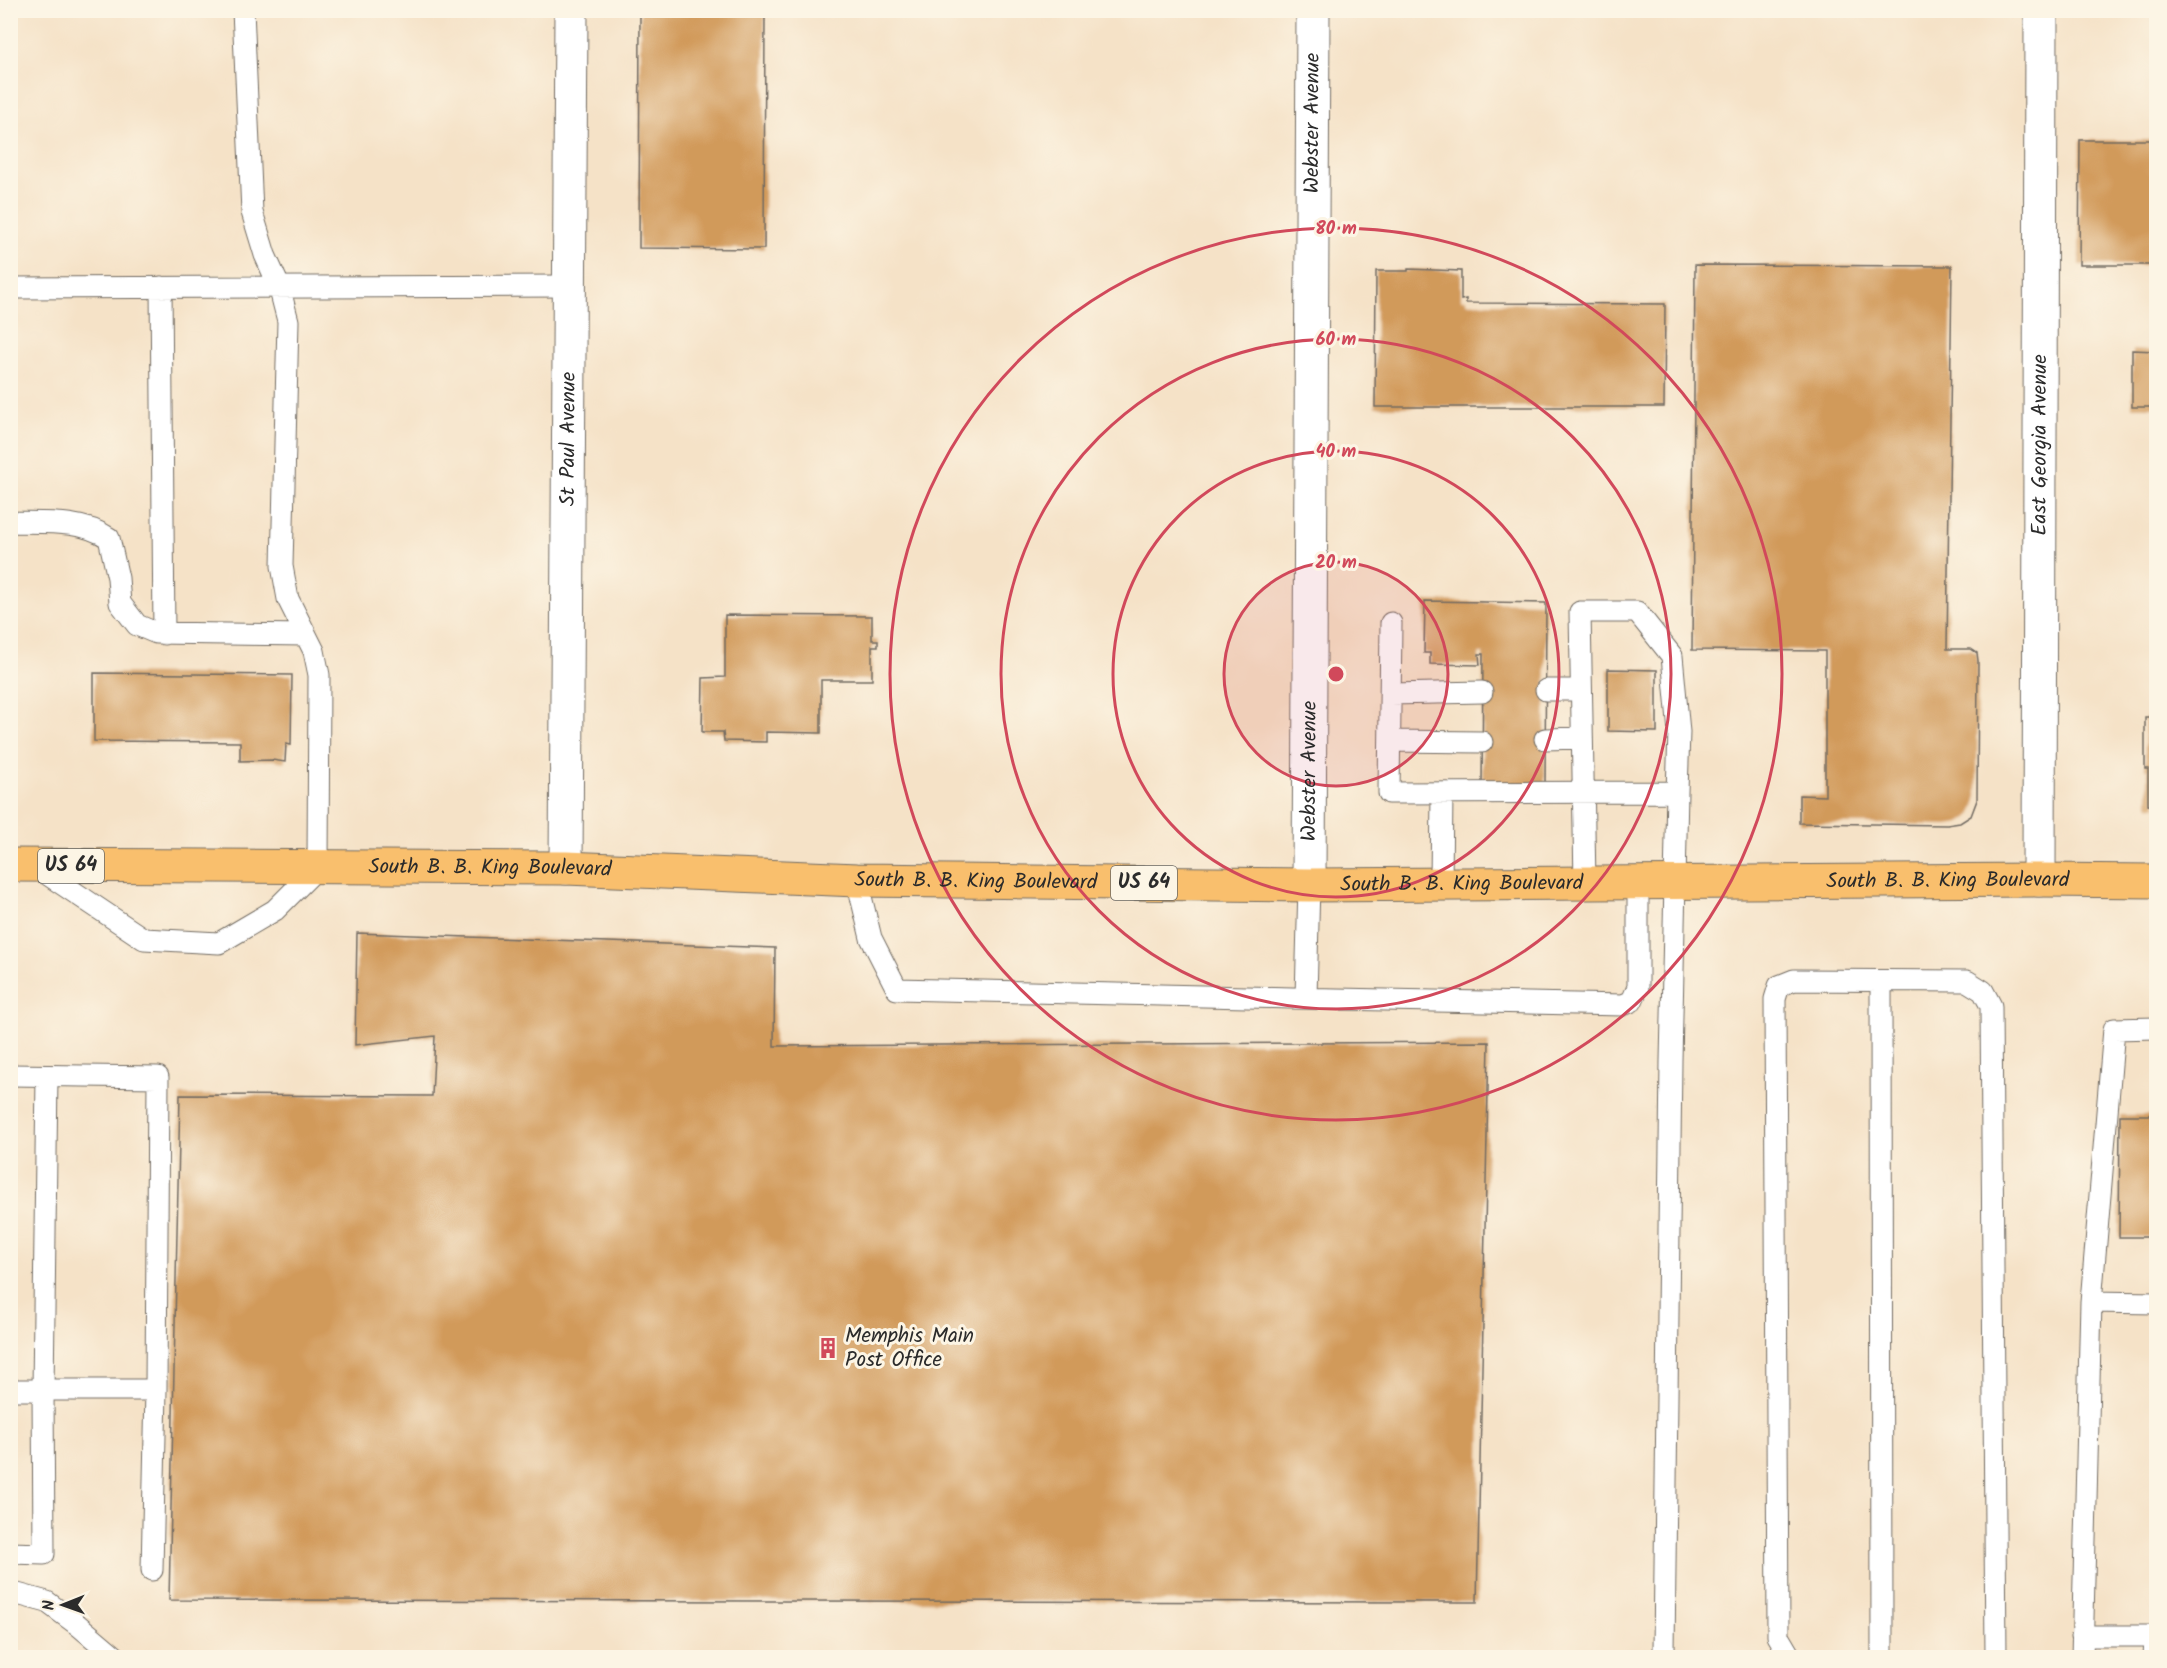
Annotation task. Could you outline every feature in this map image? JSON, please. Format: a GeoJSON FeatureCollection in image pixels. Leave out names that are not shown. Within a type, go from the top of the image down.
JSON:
{"type":"FeatureCollection","features":[{"type":"Feature","properties":{"kind":"main road","name":"South B. B. King Boulevard"},"geometry":{"type":"LineString","coordinates":[[23,866],[566,868],[857,880],[1309,885],[2157,881]]}},
{"type":"Feature","properties":{"kind":"street","name":"St Paul Avenue"},"geometry":{"type":"LineString","coordinates":[[566,868],[571,10]]}},
{"type":"Feature","properties":{"kind":"street","name":"Webster Avenue"},"geometry":{"type":"LineString","coordinates":[[1309,885],[1313,10]]}},
{"type":"Feature","properties":{"kind":"street","name":"East Georgia Avenue"},"geometry":{"type":"LineString","coordinates":[[2039,880],[2041,10]]}},
{"type":"Feature","properties":{"kind":"lane"},"geometry":{"type":"LineString","coordinates":[[23,866],[144,939],[219,943],[275,910],[318,867],[319,675],[314,651],[288,599],[282,566],[288,321],[279,286],[252,212],[243,10]]}},
{"type":"Feature","properties":{"kind":"lane"},"geometry":{"type":"LineString","coordinates":[[10,288],[569,286]]}},
{"type":"Feature","properties":{"kind":"lane"},"geometry":{"type":"LineString","coordinates":[[161,287],[164,634]]}},
{"type":"Feature","properties":{"kind":"lane"},"geometry":{"type":"LineString","coordinates":[[10,522],[78,526],[98,530],[109,538],[118,578],[120,603],[137,625],[156,633],[306,635]]}},
{"type":"Feature","properties":{"kind":"lane"},"geometry":{"type":"LineString","coordinates":[[1585,883],[1580,612],[1636,612],[1672,656],[1679,732],[1674,882],[1664,1651],[1662,1658]]}},
{"type":"Feature","properties":{"kind":"lane"},"geometry":{"type":"LineString","coordinates":[[1392,623],[1389,793],[1677,792]]}},
{"type":"Feature","properties":{"kind":"lane"},"geometry":{"type":"LineString","coordinates":[[1546,690],[1581,690]]}},
{"type":"Feature","properties":{"kind":"lane"},"geometry":{"type":"LineString","coordinates":[[1391,694],[1482,692]]}},
{"type":"Feature","properties":{"kind":"lane"},"geometry":{"type":"LineString","coordinates":[[1545,739],[1581,738]]}},
{"type":"Feature","properties":{"kind":"lane"},"geometry":{"type":"LineString","coordinates":[[1390,741],[1482,742]]}},
{"type":"Feature","properties":{"kind":"lane"},"geometry":{"type":"LineString","coordinates":[[1441,884],[1442,793]]}},
{"type":"Feature","properties":{"kind":"lane"},"geometry":{"type":"LineString","coordinates":[[857,880],[871,938],[897,989],[1623,1005],[1632,1001],[1638,987],[1638,883]]}},
{"type":"Feature","properties":{"kind":"lane"},"geometry":{"type":"LineString","coordinates":[[1306,997],[1309,885]]}},
{"type":"Feature","properties":{"kind":"lane"},"geometry":{"type":"LineString","coordinates":[[1791,1658],[1778,1636],[1774,999],[1779,986],[1794,980],[1967,981],[1983,991],[1991,1006],[1996,1658]]}},
{"type":"Feature","properties":{"kind":"lane"},"geometry":{"type":"LineString","coordinates":[[1881,981],[1882,1658]]}},
{"type":"Feature","properties":{"kind":"lane"},"geometry":{"type":"LineString","coordinates":[[2082,1658],[2091,1302],[2114,1029],[2157,1028]]}},
{"type":"Feature","properties":{"kind":"lane"},"geometry":{"type":"LineString","coordinates":[[10,1075],[158,1077],[156,1390],[152,1570]]}},
{"type":"Feature","properties":{"kind":"lane"},"geometry":{"type":"LineString","coordinates":[[10,1553],[44,1554],[43,1390],[47,1076]]}},
{"type":"Feature","properties":{"kind":"lane"},"geometry":{"type":"LineString","coordinates":[[2091,1302],[2157,1303]]}},
{"type":"Feature","properties":{"kind":"lane"},"geometry":{"type":"LineString","coordinates":[[10,1390],[156,1390]]}},
{"type":"Feature","properties":{"kind":"lane"},"geometry":{"type":"LineString","coordinates":[[10,1592],[47,1602],[78,1624],[117,1658]]}},
{"type":"Feature","properties":{"kind":"lane"},"geometry":{"type":"LineString","coordinates":[[2082,1636],[2156,1636],[2154,1658]]}},
{"type":"Feature","properties":{"kind":"building"},"geometry":{"type":"Polygon","coordinates":[[[640,10],[765,10],[764,249],[639,248],[640,10]]]}},
{"type":"Feature","properties":{"kind":"building"},"geometry":{"type":"Polygon","coordinates":[[[2080,140],[2156,140],[2156,265],[2079,265],[2080,140]]]}},
{"type":"Feature","properties":{"kind":"building"},"geometry":{"type":"Polygon","coordinates":[[[1695,265],[1952,266],[1947,649],[1971,649],[1977,653],[1978,661],[1977,800],[1971,816],[1960,823],[1947,825],[1799,823],[1799,795],[1825,796],[1825,651],[1692,650],[1695,265]]]}},
{"type":"Feature","properties":{"kind":"building"},"geometry":{"type":"Polygon","coordinates":[[[1408,269],[1461,271],[1461,300],[1466,299],[1466,303],[1665,304],[1664,407],[1375,407],[1376,271],[1408,271],[1408,269]]]}},
{"type":"Feature","properties":{"kind":"building"},"geometry":{"type":"Polygon","coordinates":[[[2132,350],[2156,351],[2156,407],[2132,407],[2132,350]]]}},
{"type":"Feature","properties":{"kind":"building"},"geometry":{"type":"Polygon","coordinates":[[[1425,601],[1546,603],[1545,788],[1482,787],[1483,654],[1479,654],[1480,665],[1430,664],[1430,653],[1424,653],[1425,601]]]}},
{"type":"Feature","properties":{"kind":"building"},"geometry":{"type":"Polygon","coordinates":[[[725,615],[872,616],[872,640],[878,640],[878,646],[872,646],[872,680],[821,680],[821,733],[766,732],[766,742],[724,741],[723,732],[702,732],[703,678],[725,677],[725,615]]]}},
{"type":"Feature","properties":{"kind":"building"},"geometry":{"type":"Polygon","coordinates":[[[1608,669],[1657,670],[1657,732],[1608,731],[1608,669]]]}},
{"type":"Feature","properties":{"kind":"building"},"geometry":{"type":"Polygon","coordinates":[[[94,673],[292,675],[291,745],[286,744],[285,762],[240,761],[240,742],[94,741],[94,673]]]}},
{"type":"Feature","properties":{"kind":"building"},"geometry":{"type":"Polygon","coordinates":[[[2145,717],[2156,717],[2156,806],[2148,805],[2145,717]]]}},
{"type":"Feature","properties":{"kind":"building","name":"Memphis Main Post Office"},"geometry":{"type":"Polygon","coordinates":[[[357,933],[775,948],[774,1046],[1489,1042],[1477,1602],[169,1600],[180,1095],[432,1096],[435,1036],[355,1045],[357,933]]]}},
{"type":"Feature","properties":{"kind":"building"},"geometry":{"type":"Polygon","coordinates":[[[2120,1115],[2156,1115],[2156,1237],[2119,1237],[2120,1115]]]}},
{"type":"Feature","properties":{"kind":"place","name":"Memphis Main Post Office"},"geometry":{"type":"Point","coordinates":[828,1348]}}]}
